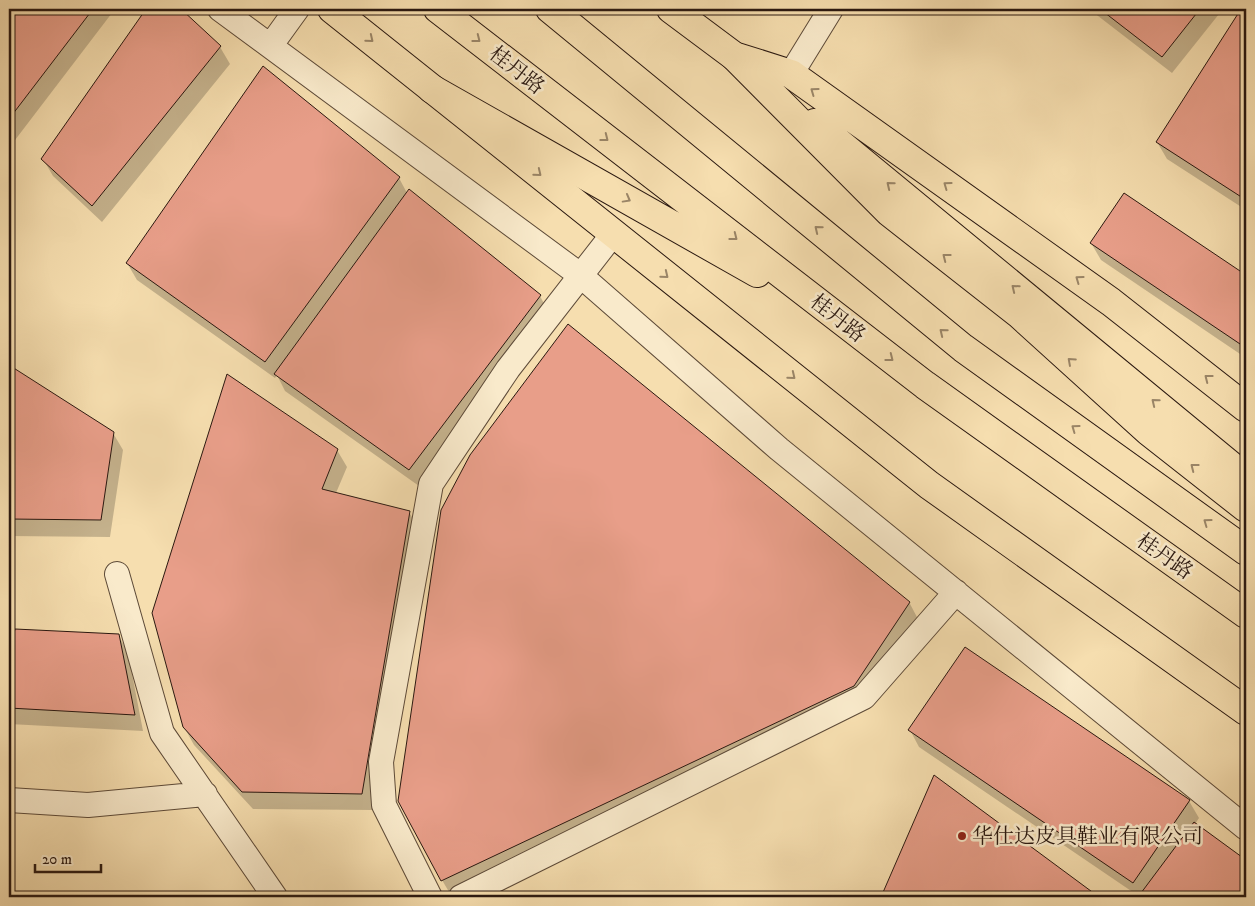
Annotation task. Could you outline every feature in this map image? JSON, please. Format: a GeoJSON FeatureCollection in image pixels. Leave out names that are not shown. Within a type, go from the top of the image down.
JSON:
{"type":"FeatureCollection","features":[{"type":"Feature","properties":{"kind":"main road"},"geometry":{"type":"LineString","coordinates":[[332,9],[929,485],[1246,711]]}},
{"type":"Feature","properties":{"kind":"main road","name":"桂丹路"},"geometry":{"type":"LineString","coordinates":[[438,9],[925,385],[1246,614]]}},
{"type":"Feature","properties":{"kind":"main road"},"geometry":{"type":"LineString","coordinates":[[550,9],[963,348],[1246,551]]}},
{"type":"Feature","properties":{"kind":"main road"},"geometry":{"type":"LineString","coordinates":[[671,9],[734,56],[1246,478]]}},
{"type":"Feature","properties":{"kind":"main road"},"geometry":{"type":"LineString","coordinates":[[734,56],[791,74],[1111,302],[1246,408]]}},
{"type":"Feature","properties":{"kind":"main road"},"geometry":{"type":"LineString","coordinates":[[734,56],[889,212],[1019,314],[1148,431],[1246,508]]}},
{"type":"Feature","properties":{"kind":"main road"},"geometry":{"type":"LineString","coordinates":[[432,89],[847,325]]}},
{"type":"Feature","properties":{"kind":"street"},"geometry":{"type":"LineString","coordinates":[[220,9],[580,275],[779,448],[1246,828]]}},
{"type":"Feature","properties":{"kind":"street"},"geometry":{"type":"LineString","coordinates":[[271,45],[297,9]]}},
{"type":"Feature","properties":{"kind":"street"},"geometry":{"type":"LineString","coordinates":[[791,74],[831,9]]}},
{"type":"Feature","properties":{"kind":"street"},"geometry":{"type":"LineString","coordinates":[[430,897],[384,804],[381,762],[431,484],[508,369],[614,234]]}},
{"type":"Feature","properties":{"kind":"street"},"geometry":{"type":"LineString","coordinates":[[117,574],[162,733],[275,897]]}},
{"type":"Feature","properties":{"kind":"street"},"geometry":{"type":"LineString","coordinates":[[461,897],[864,697],[956,592]]}},
{"type":"Feature","properties":{"kind":"street"},"geometry":{"type":"LineString","coordinates":[[9,800],[88,805],[205,794]]}},
{"type":"Feature","properties":{"kind":"building"},"geometry":{"type":"Polygon","coordinates":[[[9,9],[93,9],[9,119],[9,9]]]}},
{"type":"Feature","properties":{"kind":"building"},"geometry":{"type":"Polygon","coordinates":[[[146,9],[181,9],[221,46],[92,206],[41,159],[146,9]]]}},
{"type":"Feature","properties":{"kind":"building"},"geometry":{"type":"Polygon","coordinates":[[[1100,9],[1200,9],[1162,57],[1100,9]]]}},
{"type":"Feature","properties":{"kind":"building"},"geometry":{"type":"Polygon","coordinates":[[[1241,9],[1246,9],[1246,200],[1156,142],[1241,9]]]}},
{"type":"Feature","properties":{"kind":"building"},"geometry":{"type":"Polygon","coordinates":[[[263,66],[400,177],[265,362],[126,263],[263,66]]]}},
{"type":"Feature","properties":{"kind":"building"},"geometry":{"type":"Polygon","coordinates":[[[409,189],[541,295],[409,470],[274,374],[409,189]]]}},
{"type":"Feature","properties":{"kind":"building"},"geometry":{"type":"Polygon","coordinates":[[[1124,193],[1246,275],[1246,348],[1090,243],[1124,193]]]}},
{"type":"Feature","properties":{"kind":"building"},"geometry":{"type":"Polygon","coordinates":[[[568,324],[910,602],[854,686],[441,881],[398,801],[441,510],[470,455],[568,324]]]}},
{"type":"Feature","properties":{"kind":"building"},"geometry":{"type":"Polygon","coordinates":[[[9,365],[114,432],[101,520],[9,519],[9,365]]]}},
{"type":"Feature","properties":{"kind":"building"},"geometry":{"type":"Polygon","coordinates":[[[227,374],[338,449],[322,489],[410,511],[362,794],[242,792],[183,727],[152,613],[227,374]]]}},
{"type":"Feature","properties":{"kind":"building"},"geometry":{"type":"Polygon","coordinates":[[[15,629],[119,634],[135,715],[9,708],[9,654],[15,629]]]}},
{"type":"Feature","properties":{"kind":"building"},"geometry":{"type":"Polygon","coordinates":[[[965,647],[1190,800],[1133,883],[908,730],[965,647]]]}},
{"type":"Feature","properties":{"kind":"building","name":"华仕达皮具鞋业有限公司"},"geometry":{"type":"Polygon","coordinates":[[[934,775],[1099,897],[881,897],[934,775]]]}},
{"type":"Feature","properties":{"kind":"building"},"geometry":{"type":"Polygon","coordinates":[[[1194,822],[1246,860],[1246,897],[1138,897],[1194,822]]]}},
{"type":"Feature","properties":{"kind":"place","name":"华仕达皮具鞋业有限公司"},"geometry":{"type":"Point","coordinates":[962,836]}}]}
